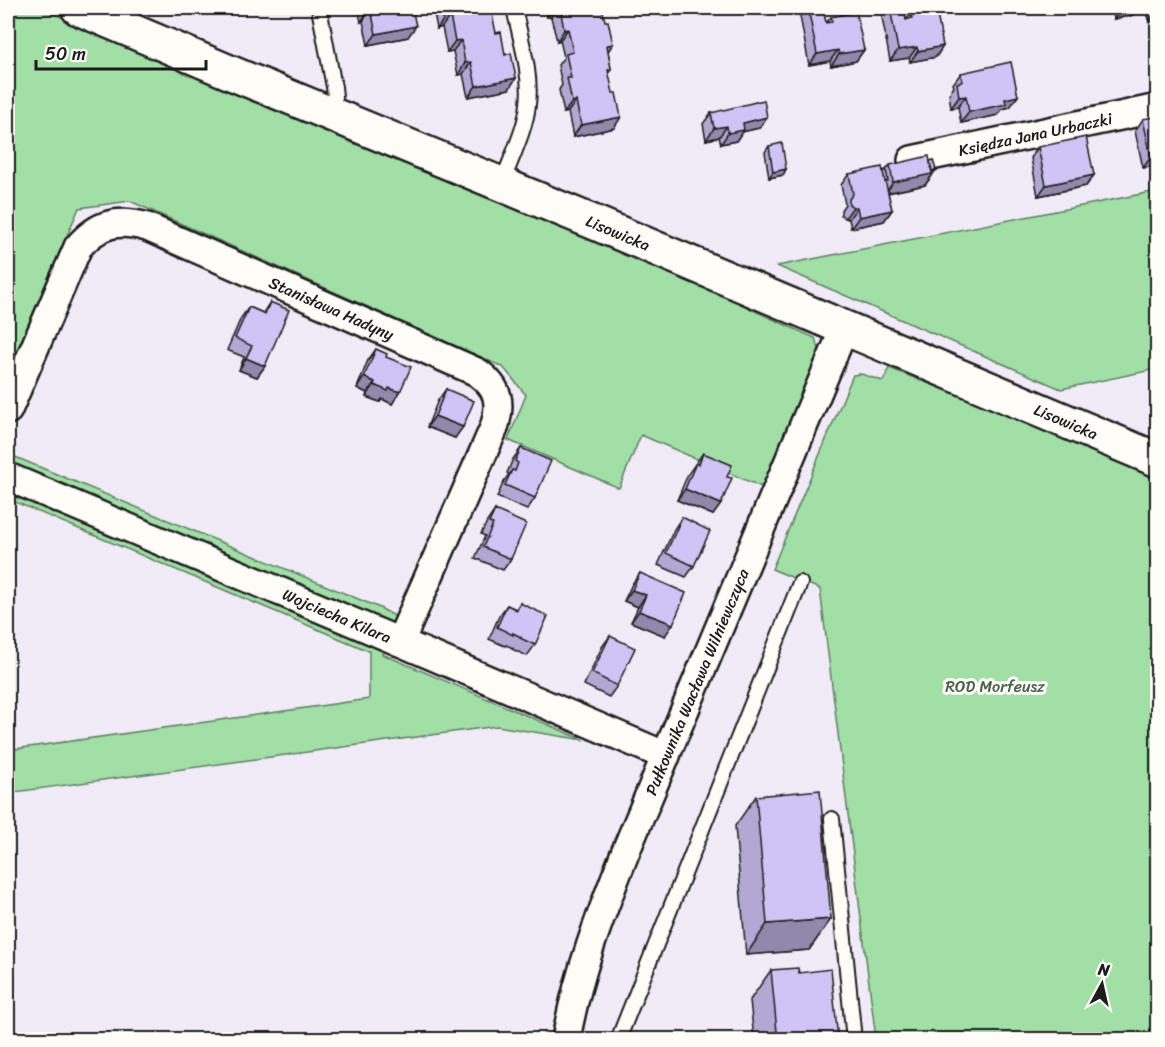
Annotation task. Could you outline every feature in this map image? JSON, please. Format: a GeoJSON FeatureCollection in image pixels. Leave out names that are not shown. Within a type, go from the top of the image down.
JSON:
{"type":"FeatureCollection","features":[{"type":"Feature","properties":{"kind":"main road","name":"Lisowicka"},"geometry":{"type":"LineString","coordinates":[[78,8],[1158,460]]}},
{"type":"Feature","properties":{"kind":"street","name":"Księdza Jana Urbaczki"},"geometry":{"type":"LineString","coordinates":[[912,160],[1158,108]]}},
{"type":"Feature","properties":{"kind":"street","name":"Stanisława Hadyny"},"geometry":{"type":"LineString","coordinates":[[8,410],[78,247],[96,230],[121,223],[147,227],[477,372],[497,394],[499,406],[494,428],[400,642]]}},
{"type":"Feature","properties":{"kind":"street","name":"Pułkownika Wacława Wilniewczyca"},"geometry":{"type":"LineString","coordinates":[[566,1040],[580,975],[625,853],[844,329]]}},
{"type":"Feature","properties":{"kind":"street","name":"Wojciecha Kilara"},"geometry":{"type":"LineString","coordinates":[[8,477],[666,756]]}},
{"type":"Feature","properties":{"kind":"lane"},"geometry":{"type":"LineString","coordinates":[[319,8],[334,87],[330,113]]}},
{"type":"Feature","properties":{"kind":"lane"},"geometry":{"type":"LineString","coordinates":[[502,184],[526,118],[528,106],[527,74],[514,8]]}},
{"type":"Feature","properties":{"kind":"lane"},"geometry":{"type":"LineString","coordinates":[[618,1040],[800,583]]}},
{"type":"Feature","properties":{"kind":"lane"},"geometry":{"type":"LineString","coordinates":[[832,819],[854,1040]]}},
{"type":"Feature","properties":{"kind":"green space"},"geometry":{"type":"Polygon","coordinates":[[[8,8],[40,8],[684,275],[815,338],[821,355],[764,488],[641,435],[619,488],[508,440],[526,395],[503,367],[130,201],[79,208],[8,371],[8,8]]]}},
{"type":"Feature","properties":{"kind":"green space"},"geometry":{"type":"Polygon","coordinates":[[[1157,191],[1157,369],[1061,389],[777,266],[1157,191]]]}},
{"type":"Feature","properties":{"kind":"green space","name":"ROD Morfeusz"},"geometry":{"type":"Polygon","coordinates":[[[889,368],[958,395],[1017,414],[1157,474],[1157,1039],[876,1039],[820,589],[772,569],[853,375],[861,374],[883,381],[889,368]]]}},
{"type":"Feature","properties":{"kind":"green space"},"geometry":{"type":"Polygon","coordinates":[[[8,454],[380,608],[413,626],[382,654],[584,740],[497,726],[8,793],[8,750],[369,699],[369,651],[8,499],[8,454]]]}},
{"type":"Feature","properties":{"kind":"building"},"geometry":{"type":"Polygon","coordinates":[[[368,8],[412,8],[416,26],[376,34],[371,10],[368,8]]]}},
{"type":"Feature","properties":{"kind":"building"},"geometry":{"type":"Polygon","coordinates":[[[443,8],[491,9],[496,33],[501,32],[505,55],[511,53],[516,78],[476,86],[471,62],[465,63],[461,40],[455,41],[450,16],[445,17],[443,8]]]}},
{"type":"Feature","properties":{"kind":"building"},"geometry":{"type":"Polygon","coordinates":[[[560,8],[602,8],[605,21],[608,21],[613,44],[607,45],[611,69],[608,70],[621,117],[581,125],[576,101],[572,102],[567,78],[571,78],[566,54],[573,52],[568,29],[564,30],[560,8]]]}},
{"type":"Feature","properties":{"kind":"building"},"geometry":{"type":"Polygon","coordinates":[[[808,8],[823,8],[826,23],[832,22],[831,17],[856,12],[864,50],[839,54],[838,50],[817,54],[808,8]]]}},
{"type":"Feature","properties":{"kind":"building"},"geometry":{"type":"Polygon","coordinates":[[[890,8],[904,8],[906,20],[912,18],[911,14],[936,9],[943,46],[918,51],[917,47],[898,50],[890,8]]]}},
{"type":"Feature","properties":{"kind":"building"},"geometry":{"type":"Polygon","coordinates":[[[1152,8],[1158,8],[1158,15],[1153,16],[1152,8]]]}},
{"type":"Feature","properties":{"kind":"building"},"geometry":{"type":"Polygon","coordinates":[[[1011,62],[1018,96],[1005,99],[1006,104],[969,112],[966,96],[959,97],[957,83],[962,82],[961,73],[1011,62]]]}},
{"type":"Feature","properties":{"kind":"building"},"geometry":{"type":"Polygon","coordinates":[[[764,100],[767,117],[743,123],[744,130],[728,133],[727,126],[714,128],[711,113],[764,100]]]}},
{"type":"Feature","properties":{"kind":"building"},"geometry":{"type":"Polygon","coordinates":[[[1158,116],[1158,155],[1151,157],[1143,119],[1158,116]]]}},
{"type":"Feature","properties":{"kind":"building"},"geometry":{"type":"Polygon","coordinates":[[[1086,137],[1094,175],[1046,185],[1038,147],[1086,137]]]}},
{"type":"Feature","properties":{"kind":"building"},"geometry":{"type":"Polygon","coordinates":[[[782,143],[786,169],[773,172],[769,146],[782,143]]]}},
{"type":"Feature","properties":{"kind":"building"},"geometry":{"type":"Polygon","coordinates":[[[929,156],[932,174],[893,182],[890,165],[929,156]]]}},
{"type":"Feature","properties":{"kind":"building"},"geometry":{"type":"Polygon","coordinates":[[[933,160],[936,170],[932,171],[930,161],[933,160]]]}},
{"type":"Feature","properties":{"kind":"building"},"geometry":{"type":"Polygon","coordinates":[[[882,167],[892,210],[859,217],[857,207],[849,204],[849,199],[853,194],[849,174],[882,167]]]}},
{"type":"Feature","properties":{"kind":"building"},"geometry":{"type":"Polygon","coordinates":[[[886,170],[888,181],[885,182],[883,171],[886,170]]]}},
{"type":"Feature","properties":{"kind":"building"},"geometry":{"type":"Polygon","coordinates":[[[270,302],[289,310],[265,366],[246,358],[252,346],[235,338],[249,307],[265,314],[270,302]]]}},
{"type":"Feature","properties":{"kind":"building"},"geometry":{"type":"Polygon","coordinates":[[[376,349],[387,354],[386,357],[411,367],[400,392],[389,388],[388,391],[374,385],[375,382],[364,377],[376,349]]]}},
{"type":"Feature","properties":{"kind":"building"},"geometry":{"type":"Polygon","coordinates":[[[446,389],[474,401],[463,427],[435,416],[446,389]]]}},
{"type":"Feature","properties":{"kind":"building"},"geometry":{"type":"Polygon","coordinates":[[[521,448],[551,461],[535,498],[505,485],[512,470],[515,471],[518,463],[515,461],[521,448]]]}},
{"type":"Feature","properties":{"kind":"building"},"geometry":{"type":"Polygon","coordinates":[[[703,453],[732,465],[727,477],[732,478],[721,504],[685,489],[703,453]]]}},
{"type":"Feature","properties":{"kind":"building"},"geometry":{"type":"Polygon","coordinates":[[[495,510],[526,524],[511,559],[483,547],[493,524],[489,523],[495,510]]]}},
{"type":"Feature","properties":{"kind":"building"},"geometry":{"type":"Polygon","coordinates":[[[682,517],[710,531],[694,566],[666,553],[682,517]]]}},
{"type":"Feature","properties":{"kind":"building"},"geometry":{"type":"Polygon","coordinates":[[[640,573],[686,593],[673,624],[639,611],[646,595],[632,590],[640,573]]]}},
{"type":"Feature","properties":{"kind":"building"},"geometry":{"type":"Polygon","coordinates":[[[520,603],[548,616],[535,645],[497,627],[507,605],[517,610],[520,603]]]}},
{"type":"Feature","properties":{"kind":"building"},"geometry":{"type":"Polygon","coordinates":[[[610,636],[635,648],[617,686],[592,673],[610,636]]]}},
{"type":"Feature","properties":{"kind":"building"},"geometry":{"type":"Polygon","coordinates":[[[820,790],[831,919],[767,924],[756,796],[820,790]]]}},
{"type":"Feature","properties":{"kind":"building"},"geometry":{"type":"Polygon","coordinates":[[[798,968],[799,973],[831,969],[838,1040],[771,1040],[771,1033],[777,1032],[771,970],[798,968]]]}}]}
